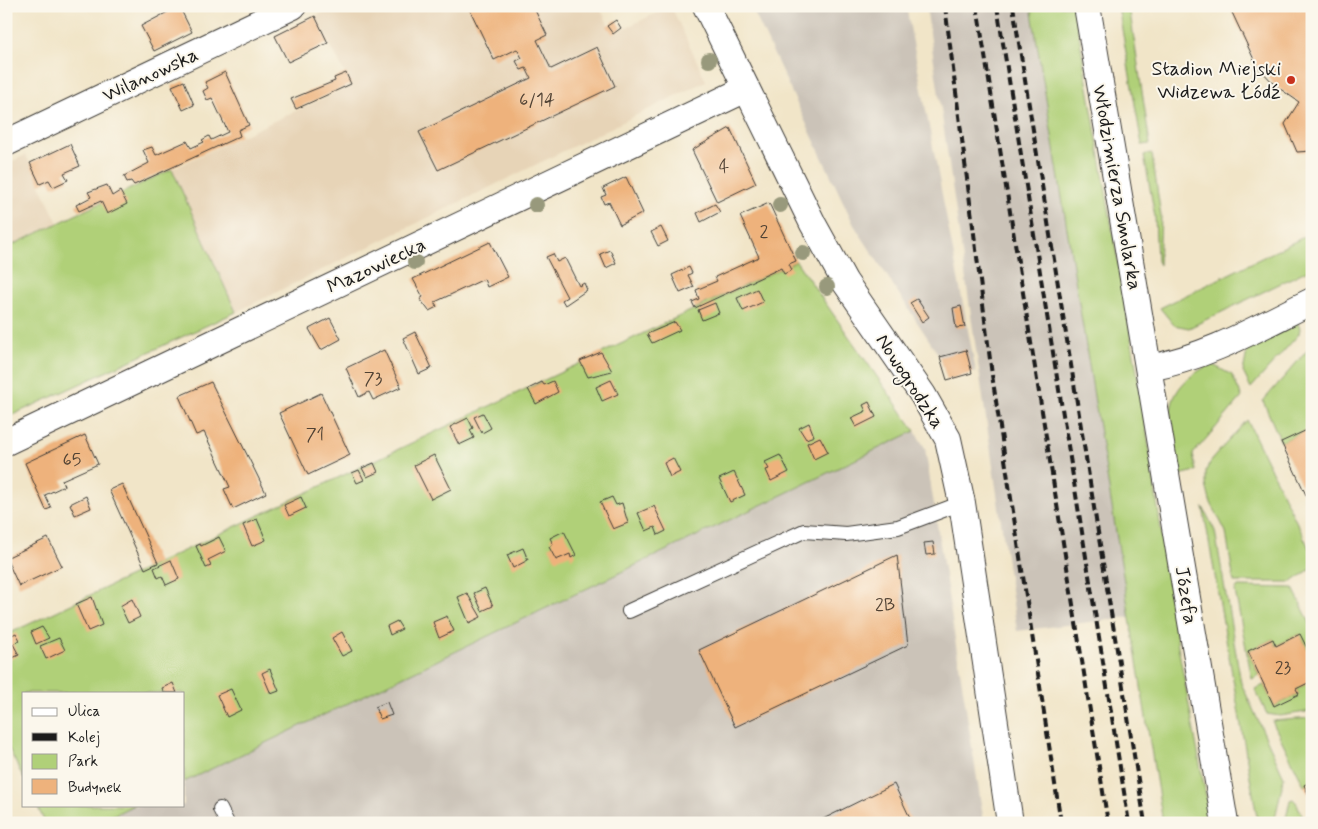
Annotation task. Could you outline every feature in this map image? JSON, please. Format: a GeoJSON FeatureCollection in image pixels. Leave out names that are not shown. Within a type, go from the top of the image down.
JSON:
{"type":"FeatureCollection","features":[{"type":"Feature","properties":{"kind":"street","name":"Wilanowska"},"geometry":{"type":"LineString","coordinates":[[6,143],[293,6]]}},
{"type":"Feature","properties":{"kind":"street","name":"Nowogrodzka"},"geometry":{"type":"LineString","coordinates":[[706,6],[812,224],[845,282],[924,395],[948,439],[962,504],[1010,823]]}},
{"type":"Feature","properties":{"kind":"street","name":"Włodzimierza Smolarka"},"geometry":{"type":"LineString","coordinates":[[1087,6],[1149,368]]}},
{"type":"Feature","properties":{"kind":"street","name":"Mazowiecka"},"geometry":{"type":"LineString","coordinates":[[6,442],[746,89]]}},
{"type":"Feature","properties":{"kind":"street"},"geometry":{"type":"LineString","coordinates":[[1149,368],[1184,360],[1212,350],[1312,301]]}},
{"type":"Feature","properties":{"kind":"street","name":"Józefa"},"geometry":{"type":"LineString","coordinates":[[1149,368],[1226,823]]}},
{"type":"Feature","properties":{"kind":"lane"},"geometry":{"type":"LineString","coordinates":[[629,611],[804,532],[846,534],[898,527],[962,504]]}},
{"type":"Feature","properties":{"kind":"lane"},"geometry":{"type":"LineString","coordinates":[[220,809],[227,823]]}},
{"type":"Feature","properties":{"kind":"shaded area"},"geometry":{"type":"Polygon","coordinates":[[[338,6],[599,6],[613,34],[671,6],[706,81],[236,312],[172,169],[351,85],[315,16],[338,6]]]}},
{"type":"Feature","properties":{"kind":"shaded area"},"geometry":{"type":"Polygon","coordinates":[[[748,6],[906,6],[976,372],[947,380],[940,357],[854,225],[752,8],[748,6]]]}},
{"type":"Feature","properties":{"kind":"shaded area"},"geometry":{"type":"Polygon","coordinates":[[[926,6],[1031,6],[1130,617],[1017,631],[926,6]]]}},
{"type":"Feature","properties":{"kind":"shaded area"},"geometry":{"type":"Polygon","coordinates":[[[26,155],[58,223],[6,247],[6,164],[26,155]]]}},
{"type":"Feature","properties":{"kind":"shaded area"},"geometry":{"type":"Polygon","coordinates":[[[915,431],[925,448],[984,823],[97,823],[132,806],[185,806],[185,782],[915,431]]]}},
{"type":"Feature","properties":{"kind":"green space"},"geometry":{"type":"Polygon","coordinates":[[[1031,6],[1074,6],[1144,413],[1178,646],[1211,823],[1163,823],[1031,6]]]}},
{"type":"Feature","properties":{"kind":"green space"},"geometry":{"type":"Polygon","coordinates":[[[1118,6],[1129,6],[1150,144],[1142,145],[1118,6]]]}},
{"type":"Feature","properties":{"kind":"green space"},"geometry":{"type":"Polygon","coordinates":[[[1152,154],[1161,216],[1159,265],[1157,261],[1155,217],[1144,155],[1152,154]]]}},
{"type":"Feature","properties":{"kind":"green space"},"geometry":{"type":"Polygon","coordinates":[[[172,169],[236,312],[6,418],[6,248],[172,169]]]}},
{"type":"Feature","properties":{"kind":"green space"},"geometry":{"type":"Polygon","coordinates":[[[1312,233],[1312,268],[1189,328],[1174,325],[1160,308],[1312,233]]]}},
{"type":"Feature","properties":{"kind":"green space"},"geometry":{"type":"Polygon","coordinates":[[[796,261],[915,431],[185,782],[185,692],[22,692],[22,775],[6,743],[6,635],[796,261]]]}},
{"type":"Feature","properties":{"kind":"green space"},"geometry":{"type":"Polygon","coordinates":[[[1297,322],[1300,328],[1299,334],[1251,388],[1243,372],[1248,346],[1297,322]]]}},
{"type":"Feature","properties":{"kind":"green space"},"geometry":{"type":"Polygon","coordinates":[[[1312,345],[1312,435],[1310,436],[1307,430],[1281,442],[1263,401],[1312,345]]]}},
{"type":"Feature","properties":{"kind":"green space"},"geometry":{"type":"Polygon","coordinates":[[[1211,364],[1232,375],[1242,397],[1193,454],[1196,471],[1179,475],[1171,424],[1171,410],[1174,398],[1181,386],[1193,375],[1211,364]]]}},
{"type":"Feature","properties":{"kind":"green space"},"geometry":{"type":"Polygon","coordinates":[[[1247,420],[1312,554],[1312,568],[1292,582],[1234,582],[1226,532],[1210,501],[1206,485],[1206,470],[1213,458],[1247,420]]]}},
{"type":"Feature","properties":{"kind":"green space"},"geometry":{"type":"Polygon","coordinates":[[[1203,507],[1215,531],[1241,683],[1284,777],[1274,823],[1258,823],[1203,507]]]}},
{"type":"Feature","properties":{"kind":"green space"},"geometry":{"type":"Polygon","coordinates":[[[1238,587],[1293,588],[1312,627],[1312,658],[1300,634],[1276,646],[1273,639],[1248,651],[1259,675],[1252,679],[1235,591],[1238,587]]]}},
{"type":"Feature","properties":{"kind":"green space"},"geometry":{"type":"Polygon","coordinates":[[[1312,681],[1312,711],[1280,716],[1267,714],[1255,689],[1264,685],[1274,706],[1299,694],[1296,689],[1312,681]]]}},
{"type":"Feature","properties":{"kind":"green space"},"geometry":{"type":"Polygon","coordinates":[[[1312,718],[1312,781],[1304,785],[1272,721],[1312,718]]]}},
{"type":"Feature","properties":{"kind":"green space"},"geometry":{"type":"Polygon","coordinates":[[[1293,799],[1306,823],[1285,823],[1290,800],[1293,799]]]}},
{"type":"Feature","properties":{"kind":"green space"},"geometry":{"type":"Polygon","coordinates":[[[37,806],[132,806],[97,823],[45,823],[37,806]]]}},
{"type":"Feature","properties":{"kind":"building"},"geometry":{"type":"Polygon","coordinates":[[[179,6],[192,32],[154,51],[141,26],[179,6]]]}},
{"type":"Feature","properties":{"kind":"building"},"geometry":{"type":"Polygon","coordinates":[[[468,6],[533,6],[547,35],[537,40],[551,69],[597,47],[615,86],[438,170],[419,132],[531,78],[526,68],[521,70],[516,61],[522,58],[517,49],[494,60],[468,6]]]}},
{"type":"Feature","properties":{"kind":"building","name":"Stadion Miejski Widzewa Łódź"},"geometry":{"type":"Polygon","coordinates":[[[1229,6],[1310,6],[1312,10],[1312,151],[1297,152],[1285,124],[1299,102],[1276,86],[1257,66],[1229,6]]]}},
{"type":"Feature","properties":{"kind":"building"},"geometry":{"type":"Polygon","coordinates":[[[315,16],[328,43],[288,62],[275,36],[315,16]]]}},
{"type":"Feature","properties":{"kind":"building"},"geometry":{"type":"Polygon","coordinates":[[[616,20],[621,28],[613,34],[607,26],[616,20]]]}},
{"type":"Feature","properties":{"kind":"building"},"geometry":{"type":"Polygon","coordinates":[[[225,72],[249,125],[238,130],[240,136],[134,185],[131,181],[127,182],[124,176],[149,163],[143,150],[152,147],[156,155],[187,141],[191,148],[204,142],[202,140],[209,136],[211,140],[228,132],[212,98],[207,100],[203,91],[208,88],[205,82],[225,72]]]}},
{"type":"Feature","properties":{"kind":"building"},"geometry":{"type":"Polygon","coordinates":[[[346,73],[351,84],[296,109],[291,99],[335,81],[334,78],[346,73]]]}},
{"type":"Feature","properties":{"kind":"building"},"geometry":{"type":"Polygon","coordinates":[[[184,81],[194,105],[183,110],[172,86],[184,81]]]}},
{"type":"Feature","properties":{"kind":"building"},"geometry":{"type":"Polygon","coordinates":[[[730,128],[756,183],[717,202],[692,150],[730,128]]]}},
{"type":"Feature","properties":{"kind":"building"},"geometry":{"type":"Polygon","coordinates":[[[70,144],[80,166],[64,173],[68,180],[53,187],[49,180],[40,184],[30,163],[70,144]]]}},
{"type":"Feature","properties":{"kind":"building"},"geometry":{"type":"Polygon","coordinates":[[[626,177],[643,213],[620,225],[609,202],[604,204],[601,197],[606,195],[603,188],[626,177]]]}},
{"type":"Feature","properties":{"kind":"building"},"geometry":{"type":"Polygon","coordinates":[[[107,185],[112,196],[120,191],[127,204],[107,214],[101,201],[79,211],[76,205],[91,197],[88,192],[107,185]]]}},
{"type":"Feature","properties":{"kind":"building"},"geometry":{"type":"Polygon","coordinates":[[[769,203],[796,261],[789,264],[792,270],[784,274],[781,268],[695,308],[692,302],[699,299],[696,290],[717,281],[715,277],[759,257],[740,216],[769,203]]]}},
{"type":"Feature","properties":{"kind":"building"},"geometry":{"type":"Polygon","coordinates":[[[715,204],[720,212],[701,222],[697,213],[715,204]]]}},
{"type":"Feature","properties":{"kind":"building"},"geometry":{"type":"Polygon","coordinates":[[[661,227],[668,241],[658,246],[651,232],[661,227]]]}},
{"type":"Feature","properties":{"kind":"building"},"geometry":{"type":"Polygon","coordinates":[[[490,242],[508,277],[487,287],[484,279],[435,302],[437,307],[429,311],[420,299],[423,297],[413,279],[490,242]]]}},
{"type":"Feature","properties":{"kind":"building"},"geometry":{"type":"Polygon","coordinates":[[[610,250],[616,263],[606,268],[600,254],[610,250]]]}},
{"type":"Feature","properties":{"kind":"building"},"geometry":{"type":"Polygon","coordinates":[[[553,254],[557,262],[565,258],[579,286],[584,283],[587,290],[565,305],[562,300],[567,297],[546,257],[553,254]]]}},
{"type":"Feature","properties":{"kind":"building"},"geometry":{"type":"Polygon","coordinates":[[[689,267],[692,273],[688,275],[694,287],[680,293],[672,275],[689,267]]]}},
{"type":"Feature","properties":{"kind":"building"},"geometry":{"type":"Polygon","coordinates":[[[757,289],[763,302],[743,311],[737,298],[757,289]]]}},
{"type":"Feature","properties":{"kind":"building"},"geometry":{"type":"Polygon","coordinates":[[[917,299],[929,317],[922,322],[910,303],[917,299]]]}},
{"type":"Feature","properties":{"kind":"building"},"geometry":{"type":"Polygon","coordinates":[[[715,303],[719,313],[702,320],[698,310],[715,303]]]}},
{"type":"Feature","properties":{"kind":"building"},"geometry":{"type":"Polygon","coordinates":[[[961,306],[965,327],[956,328],[953,308],[961,306]]]}},
{"type":"Feature","properties":{"kind":"building"},"geometry":{"type":"Polygon","coordinates":[[[330,318],[341,339],[321,350],[309,329],[330,318]]]}},
{"type":"Feature","properties":{"kind":"building"},"geometry":{"type":"Polygon","coordinates":[[[675,322],[680,330],[652,343],[647,334],[675,322]]]}},
{"type":"Feature","properties":{"kind":"building"},"geometry":{"type":"Polygon","coordinates":[[[415,332],[432,368],[419,374],[403,338],[415,332]]]}},
{"type":"Feature","properties":{"kind":"building"},"geometry":{"type":"Polygon","coordinates":[[[384,350],[401,387],[373,400],[369,392],[359,397],[346,368],[384,350]]]}},
{"type":"Feature","properties":{"kind":"building"},"geometry":{"type":"Polygon","coordinates":[[[966,350],[972,373],[947,380],[940,357],[966,350]]]}},
{"type":"Feature","properties":{"kind":"building"},"geometry":{"type":"Polygon","coordinates":[[[601,352],[612,371],[588,377],[580,361],[601,352]]]}},
{"type":"Feature","properties":{"kind":"building"},"geometry":{"type":"Polygon","coordinates":[[[611,380],[618,394],[602,401],[596,387],[611,380]]]}},
{"type":"Feature","properties":{"kind":"building"},"geometry":{"type":"Polygon","coordinates":[[[553,381],[558,392],[536,404],[528,389],[542,382],[544,385],[553,381]]]}},
{"type":"Feature","properties":{"kind":"building"},"geometry":{"type":"Polygon","coordinates":[[[211,382],[266,493],[233,509],[224,489],[230,487],[204,432],[196,435],[179,396],[211,382]]]}},
{"type":"Feature","properties":{"kind":"building"},"geometry":{"type":"Polygon","coordinates":[[[321,393],[350,455],[308,475],[279,413],[321,393]]]}},
{"type":"Feature","properties":{"kind":"building"},"geometry":{"type":"Polygon","coordinates":[[[869,402],[876,417],[856,427],[851,418],[866,411],[863,405],[869,402]]]}},
{"type":"Feature","properties":{"kind":"building"},"geometry":{"type":"Polygon","coordinates":[[[483,413],[491,428],[482,433],[474,417],[483,413]]]}},
{"type":"Feature","properties":{"kind":"building"},"geometry":{"type":"Polygon","coordinates":[[[468,418],[473,428],[470,430],[474,438],[459,445],[450,427],[468,418]]]}},
{"type":"Feature","properties":{"kind":"building"},"geometry":{"type":"Polygon","coordinates":[[[809,423],[814,436],[806,439],[799,428],[809,423]]]}},
{"type":"Feature","properties":{"kind":"building"},"geometry":{"type":"Polygon","coordinates":[[[1307,430],[1310,436],[1312,435],[1312,494],[1307,497],[1281,442],[1307,430]]]}},
{"type":"Feature","properties":{"kind":"building"},"geometry":{"type":"Polygon","coordinates":[[[85,435],[98,464],[62,480],[64,486],[45,495],[51,508],[46,510],[25,463],[85,435]]]}},
{"type":"Feature","properties":{"kind":"building"},"geometry":{"type":"Polygon","coordinates":[[[820,437],[828,452],[814,459],[807,443],[820,437]]]}},
{"type":"Feature","properties":{"kind":"building"},"geometry":{"type":"Polygon","coordinates":[[[434,455],[451,489],[431,499],[414,465],[434,455]]]}},
{"type":"Feature","properties":{"kind":"building"},"geometry":{"type":"Polygon","coordinates":[[[780,455],[789,472],[771,481],[766,470],[769,469],[765,462],[780,455]]]}},
{"type":"Feature","properties":{"kind":"building"},"geometry":{"type":"Polygon","coordinates":[[[673,458],[680,472],[670,477],[664,463],[673,458]]]}},
{"type":"Feature","properties":{"kind":"building"},"geometry":{"type":"Polygon","coordinates":[[[374,463],[378,472],[367,477],[362,468],[374,463]]]}},
{"type":"Feature","properties":{"kind":"building"},"geometry":{"type":"Polygon","coordinates":[[[359,470],[364,480],[357,483],[352,473],[359,470]]]}},
{"type":"Feature","properties":{"kind":"building"},"geometry":{"type":"Polygon","coordinates":[[[734,472],[745,495],[730,502],[719,479],[734,472]]]}},
{"type":"Feature","properties":{"kind":"building"},"geometry":{"type":"Polygon","coordinates":[[[122,484],[158,563],[145,569],[109,490],[122,484]]]}},
{"type":"Feature","properties":{"kind":"building"},"geometry":{"type":"Polygon","coordinates":[[[86,496],[91,508],[75,515],[70,504],[86,496]]]}},
{"type":"Feature","properties":{"kind":"building"},"geometry":{"type":"Polygon","coordinates":[[[301,497],[306,508],[289,516],[284,505],[301,497]]]}},
{"type":"Feature","properties":{"kind":"building"},"geometry":{"type":"Polygon","coordinates":[[[612,497],[616,505],[622,503],[628,523],[613,529],[600,502],[612,497]]]}},
{"type":"Feature","properties":{"kind":"building"},"geometry":{"type":"Polygon","coordinates":[[[654,506],[666,531],[658,535],[655,527],[646,531],[638,513],[654,506]]]}},
{"type":"Feature","properties":{"kind":"building"},"geometry":{"type":"Polygon","coordinates":[[[257,519],[266,540],[252,546],[243,525],[257,519]]]}},
{"type":"Feature","properties":{"kind":"building"},"geometry":{"type":"Polygon","coordinates":[[[564,531],[576,555],[571,558],[570,554],[556,560],[549,547],[553,544],[550,538],[564,531]]]}},
{"type":"Feature","properties":{"kind":"building"},"geometry":{"type":"Polygon","coordinates":[[[219,537],[226,551],[208,560],[211,566],[206,568],[196,546],[200,544],[201,546],[219,537]]]}},
{"type":"Feature","properties":{"kind":"building"},"geometry":{"type":"Polygon","coordinates":[[[48,538],[62,566],[19,586],[6,558],[48,538]]]}},
{"type":"Feature","properties":{"kind":"building"},"geometry":{"type":"Polygon","coordinates":[[[933,542],[935,554],[926,555],[924,543],[933,542]]]}},
{"type":"Feature","properties":{"kind":"building"},"geometry":{"type":"Polygon","coordinates":[[[523,548],[528,560],[513,568],[507,555],[523,548]]]}},
{"type":"Feature","properties":{"kind":"building"},"geometry":{"type":"Polygon","coordinates":[[[897,555],[908,645],[735,727],[699,650],[897,555]]]}},
{"type":"Feature","properties":{"kind":"building"},"geometry":{"type":"Polygon","coordinates":[[[171,560],[179,579],[166,585],[162,576],[158,578],[154,568],[171,560]]]}},
{"type":"Feature","properties":{"kind":"building"},"geometry":{"type":"Polygon","coordinates":[[[485,588],[493,606],[482,611],[474,593],[485,588]]]}},
{"type":"Feature","properties":{"kind":"building"},"geometry":{"type":"Polygon","coordinates":[[[467,593],[481,617],[469,623],[458,597],[467,593]]]}},
{"type":"Feature","properties":{"kind":"building"},"geometry":{"type":"Polygon","coordinates":[[[92,597],[102,625],[88,631],[76,604],[92,597]]]}},
{"type":"Feature","properties":{"kind":"building"},"geometry":{"type":"Polygon","coordinates":[[[132,599],[140,617],[128,623],[120,606],[132,599]]]}},
{"type":"Feature","properties":{"kind":"building"},"geometry":{"type":"Polygon","coordinates":[[[447,616],[454,631],[439,638],[433,622],[447,616]]]}},
{"type":"Feature","properties":{"kind":"building"},"geometry":{"type":"Polygon","coordinates":[[[397,621],[402,629],[390,635],[387,626],[397,621]]]}},
{"type":"Feature","properties":{"kind":"building"},"geometry":{"type":"Polygon","coordinates":[[[42,627],[49,638],[36,644],[31,632],[42,627]]]}},
{"type":"Feature","properties":{"kind":"building"},"geometry":{"type":"Polygon","coordinates":[[[342,632],[352,651],[342,656],[332,638],[342,632]]]}},
{"type":"Feature","properties":{"kind":"building"},"geometry":{"type":"Polygon","coordinates":[[[16,633],[20,640],[13,644],[19,655],[6,661],[6,638],[16,633]]]}},
{"type":"Feature","properties":{"kind":"building"},"geometry":{"type":"Polygon","coordinates":[[[1300,634],[1312,658],[1312,681],[1296,689],[1299,694],[1274,706],[1248,651],[1273,639],[1276,646],[1300,634]]]}},
{"type":"Feature","properties":{"kind":"building"},"geometry":{"type":"Polygon","coordinates":[[[59,638],[65,650],[46,659],[40,646],[59,638]]]}},
{"type":"Feature","properties":{"kind":"building"},"geometry":{"type":"Polygon","coordinates":[[[270,669],[279,691],[271,694],[262,673],[270,669]]]}},
{"type":"Feature","properties":{"kind":"building"},"geometry":{"type":"Polygon","coordinates":[[[173,683],[177,692],[164,692],[162,688],[173,683]]]}},
{"type":"Feature","properties":{"kind":"building"},"geometry":{"type":"Polygon","coordinates":[[[231,689],[241,710],[227,717],[217,695],[231,689]]]}},
{"type":"Feature","properties":{"kind":"building"},"geometry":{"type":"Polygon","coordinates":[[[387,702],[392,715],[380,719],[375,707],[387,702]]]}},
{"type":"Feature","properties":{"kind":"building"},"geometry":{"type":"Polygon","coordinates":[[[1312,781],[1312,801],[1304,785],[1312,781]]]}},
{"type":"Feature","properties":{"kind":"building"},"geometry":{"type":"Polygon","coordinates":[[[894,784],[911,823],[815,823],[894,784]]]}},
{"type":"Feature","properties":{"kind":"railway"},"geometry":{"type":"LineString","coordinates":[[945,6],[992,375],[1061,823]]}},
{"type":"Feature","properties":{"kind":"railway"},"geometry":{"type":"LineString","coordinates":[[977,6],[1108,823]]}},
{"type":"Feature","properties":{"kind":"railway"},"geometry":{"type":"LineString","coordinates":[[997,6],[1129,823]]}},
{"type":"Feature","properties":{"kind":"railway"},"geometry":{"type":"LineString","coordinates":[[1013,6],[1145,823]]}},
{"type":"Feature","properties":{"kind":"place","name":"Stadion Miejski Widzewa Łódź"},"geometry":{"type":"Point","coordinates":[1291,80]}}]}
